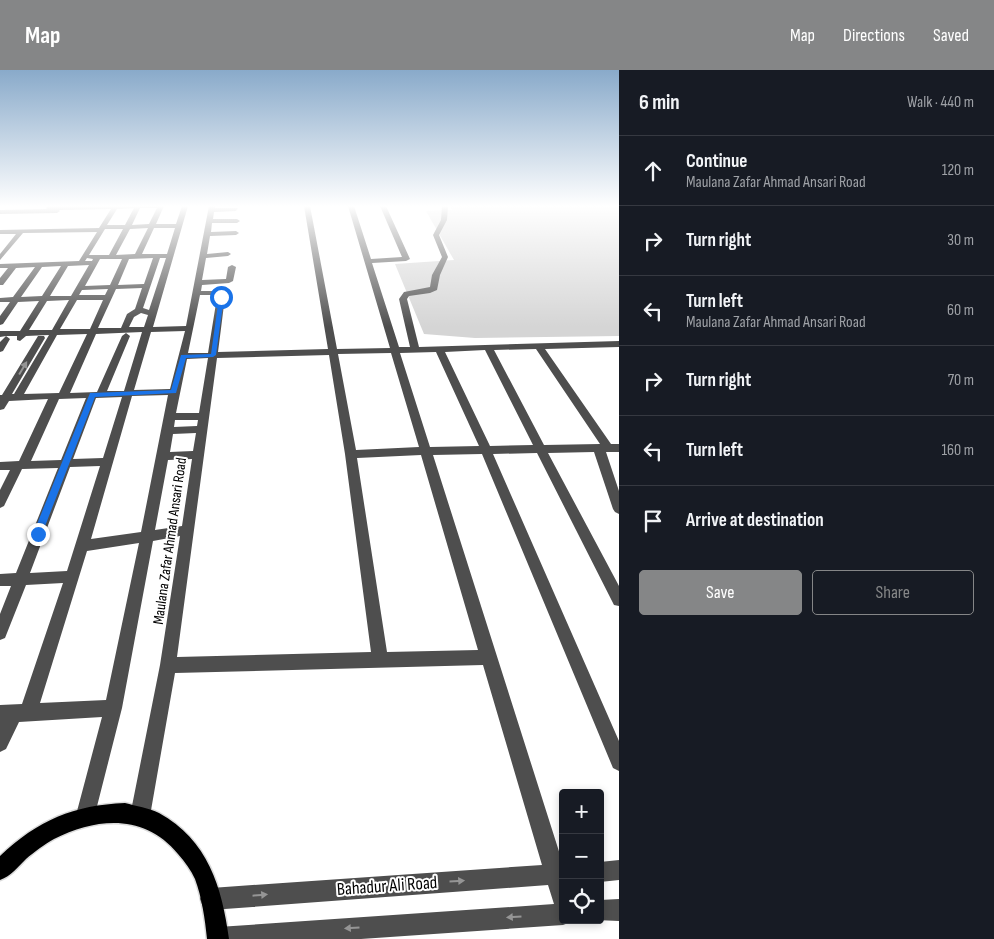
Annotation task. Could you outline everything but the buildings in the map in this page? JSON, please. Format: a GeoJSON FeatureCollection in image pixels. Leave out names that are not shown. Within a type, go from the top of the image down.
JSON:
{"type":"FeatureCollection","features":[{"type":"Feature","properties":{"kind":"main road"},"geometry":{"type":"LineString","coordinates":[[0,870],[36,839],[53,829],[86,815],[123,812],[140,816],[156,822],[184,844],[195,859],[212,899],[218,938]]}},
{"type":"Feature","properties":{"kind":"street"},"geometry":{"type":"LineString","coordinates":[[0,258],[11,247]]}},
{"type":"Feature","properties":{"kind":"street"},"geometry":{"type":"LineString","coordinates":[[83,260],[92,247]]}},
{"type":"Feature","properties":{"kind":"street"},"geometry":{"type":"LineString","coordinates":[[112,256],[117,247]]}},
{"type":"Feature","properties":{"kind":"street"},"geometry":{"type":"LineString","coordinates":[[138,256],[142,247]]}},
{"type":"Feature","properties":{"kind":"street"},"geometry":{"type":"LineString","coordinates":[[140,310],[147,286],[168,247]]}},
{"type":"Feature","properties":{"kind":"street","name":"Maulana Zafar Ahmad Ansari Road"},"geometry":{"type":"LineString","coordinates":[[86,815],[112,708],[168,431],[174,392],[198,288],[205,247]]}},
{"type":"Feature","properties":{"kind":"street"},"geometry":{"type":"LineString","coordinates":[[314,247],[351,454],[380,660]]}},
{"type":"Feature","properties":{"kind":"street"},"geometry":{"type":"LineString","coordinates":[[364,247],[489,657],[559,874]]}},
{"type":"Feature","properties":{"kind":"street"},"geometry":{"type":"LineString","coordinates":[[368,261],[404,260],[406,259],[401,247]]}},
{"type":"Feature","properties":{"kind":"street"},"geometry":{"type":"LineString","coordinates":[[415,350],[403,300],[406,294],[430,291],[434,288],[436,275],[444,260],[440,247]]}},
{"type":"Feature","properties":{"kind":"street"},"geometry":{"type":"LineString","coordinates":[[203,256],[228,254]]}},
{"type":"Feature","properties":{"kind":"street"},"geometry":{"type":"LineString","coordinates":[[0,266],[66,264],[112,256],[163,256]]}},
{"type":"Feature","properties":{"kind":"street"},"geometry":{"type":"LineString","coordinates":[[0,503],[92,334],[127,256]]}},
{"type":"Feature","properties":{"kind":"street"},"geometry":{"type":"LineString","coordinates":[[0,743],[72,577],[148,332],[163,256]]}},
{"type":"Feature","properties":{"kind":"street"},"geometry":{"type":"LineString","coordinates":[[17,398],[96,260]]}},
{"type":"Feature","properties":{"kind":"street"},"geometry":{"type":"LineString","coordinates":[[22,336],[66,264]]}},
{"type":"Feature","properties":{"kind":"street"},"geometry":{"type":"LineString","coordinates":[[0,322],[40,265]]}},
{"type":"Feature","properties":{"kind":"street"},"geometry":{"type":"LineString","coordinates":[[0,283],[14,266]]}},
{"type":"Feature","properties":{"kind":"street"},"geometry":{"type":"LineString","coordinates":[[198,288],[229,281],[232,267]]}},
{"type":"Feature","properties":{"kind":"street"},"geometry":{"type":"LineString","coordinates":[[81,288],[147,286]]}},
{"type":"Feature","properties":{"kind":"street","name":"Maulana Zafar Ahmad Ansari Road"},"geometry":{"type":"LineString","coordinates":[[140,816],[168,665],[221,297],[217,293],[198,288]]}},
{"type":"Feature","properties":{"kind":"street"},"geometry":{"type":"LineString","coordinates":[[0,300],[109,297]]}},
{"type":"Feature","properties":{"kind":"street"},"geometry":{"type":"LineString","coordinates":[[0,633],[65,463],[125,333],[130,316],[140,310],[153,314]]}},
{"type":"Feature","properties":{"kind":"street"},"geometry":{"type":"LineString","coordinates":[[0,349],[2,337],[189,331]]}},
{"type":"Feature","properties":{"kind":"street"},"geometry":{"type":"LineString","coordinates":[[22,336],[41,338],[54,335]]}},
{"type":"Feature","properties":{"kind":"street"},"geometry":{"type":"LineString","coordinates":[[2,401],[41,338]]}},
{"type":"Feature","properties":{"kind":"street"},"geometry":{"type":"LineString","coordinates":[[183,356],[619,344]]}},
{"type":"Feature","properties":{"kind":"street"},"geometry":{"type":"LineString","coordinates":[[539,347],[609,449],[619,508]]}},
{"type":"Feature","properties":{"kind":"street"},"geometry":{"type":"LineString","coordinates":[[488,348],[619,600]]}},
{"type":"Feature","properties":{"kind":"street"},"geometry":{"type":"LineString","coordinates":[[439,350],[486,450],[619,762]]}},
{"type":"Feature","properties":{"kind":"street"},"geometry":{"type":"LineString","coordinates":[[2,401],[17,398],[174,392]]}},
{"type":"Feature","properties":{"kind":"street"},"geometry":{"type":"LineString","coordinates":[[170,417],[204,423]]}},
{"type":"Feature","properties":{"kind":"street"},"geometry":{"type":"LineString","coordinates":[[168,431],[204,423]]}},
{"type":"Feature","properties":{"kind":"street"},"geometry":{"type":"LineString","coordinates":[[351,454],[426,451],[609,449]]}},
{"type":"Feature","properties":{"kind":"street"},"geometry":{"type":"LineString","coordinates":[[162,456],[199,455]]}},
{"type":"Feature","properties":{"kind":"street"},"geometry":{"type":"LineString","coordinates":[[0,466],[107,462]]}},
{"type":"Feature","properties":{"kind":"street"},"geometry":{"type":"LineString","coordinates":[[82,546],[188,530]]}},
{"type":"Feature","properties":{"kind":"street"},"geometry":{"type":"LineString","coordinates":[[0,580],[72,577]]}},
{"type":"Feature","properties":{"kind":"street"},"geometry":{"type":"LineString","coordinates":[[168,665],[489,657]]}},
{"type":"Feature","properties":{"kind":"street"},"geometry":{"type":"LineString","coordinates":[[14,713],[112,708]]}},
{"type":"Feature","properties":{"kind":"street"},"geometry":{"type":"LineString","coordinates":[[604,872],[619,870]]}},
{"type":"Feature","properties":{"kind":"street","name":"Bahadur Ali Road"},"geometry":{"type":"LineString","coordinates":[[212,899],[559,874]]}},
{"type":"Feature","properties":{"kind":"street"},"geometry":{"type":"LineString","coordinates":[[604,911],[619,910]]}},
{"type":"Feature","properties":{"kind":"street"},"geometry":{"type":"LineString","coordinates":[[218,938],[559,914]]}},
{"type":"Feature","properties":{"kind":"shaded area"},"geometry":{"type":"Polygon","coordinates":[[[446,247],[619,247],[619,336],[475,338],[424,334],[395,264],[454,260],[446,247]]]}},
{"type":"Feature","properties":{"kind":"route"},"geometry":{"type":"LineString","coordinates":[[38,534],[92,395],[174,392],[183,356],[213,355],[221,297]]}}]}
